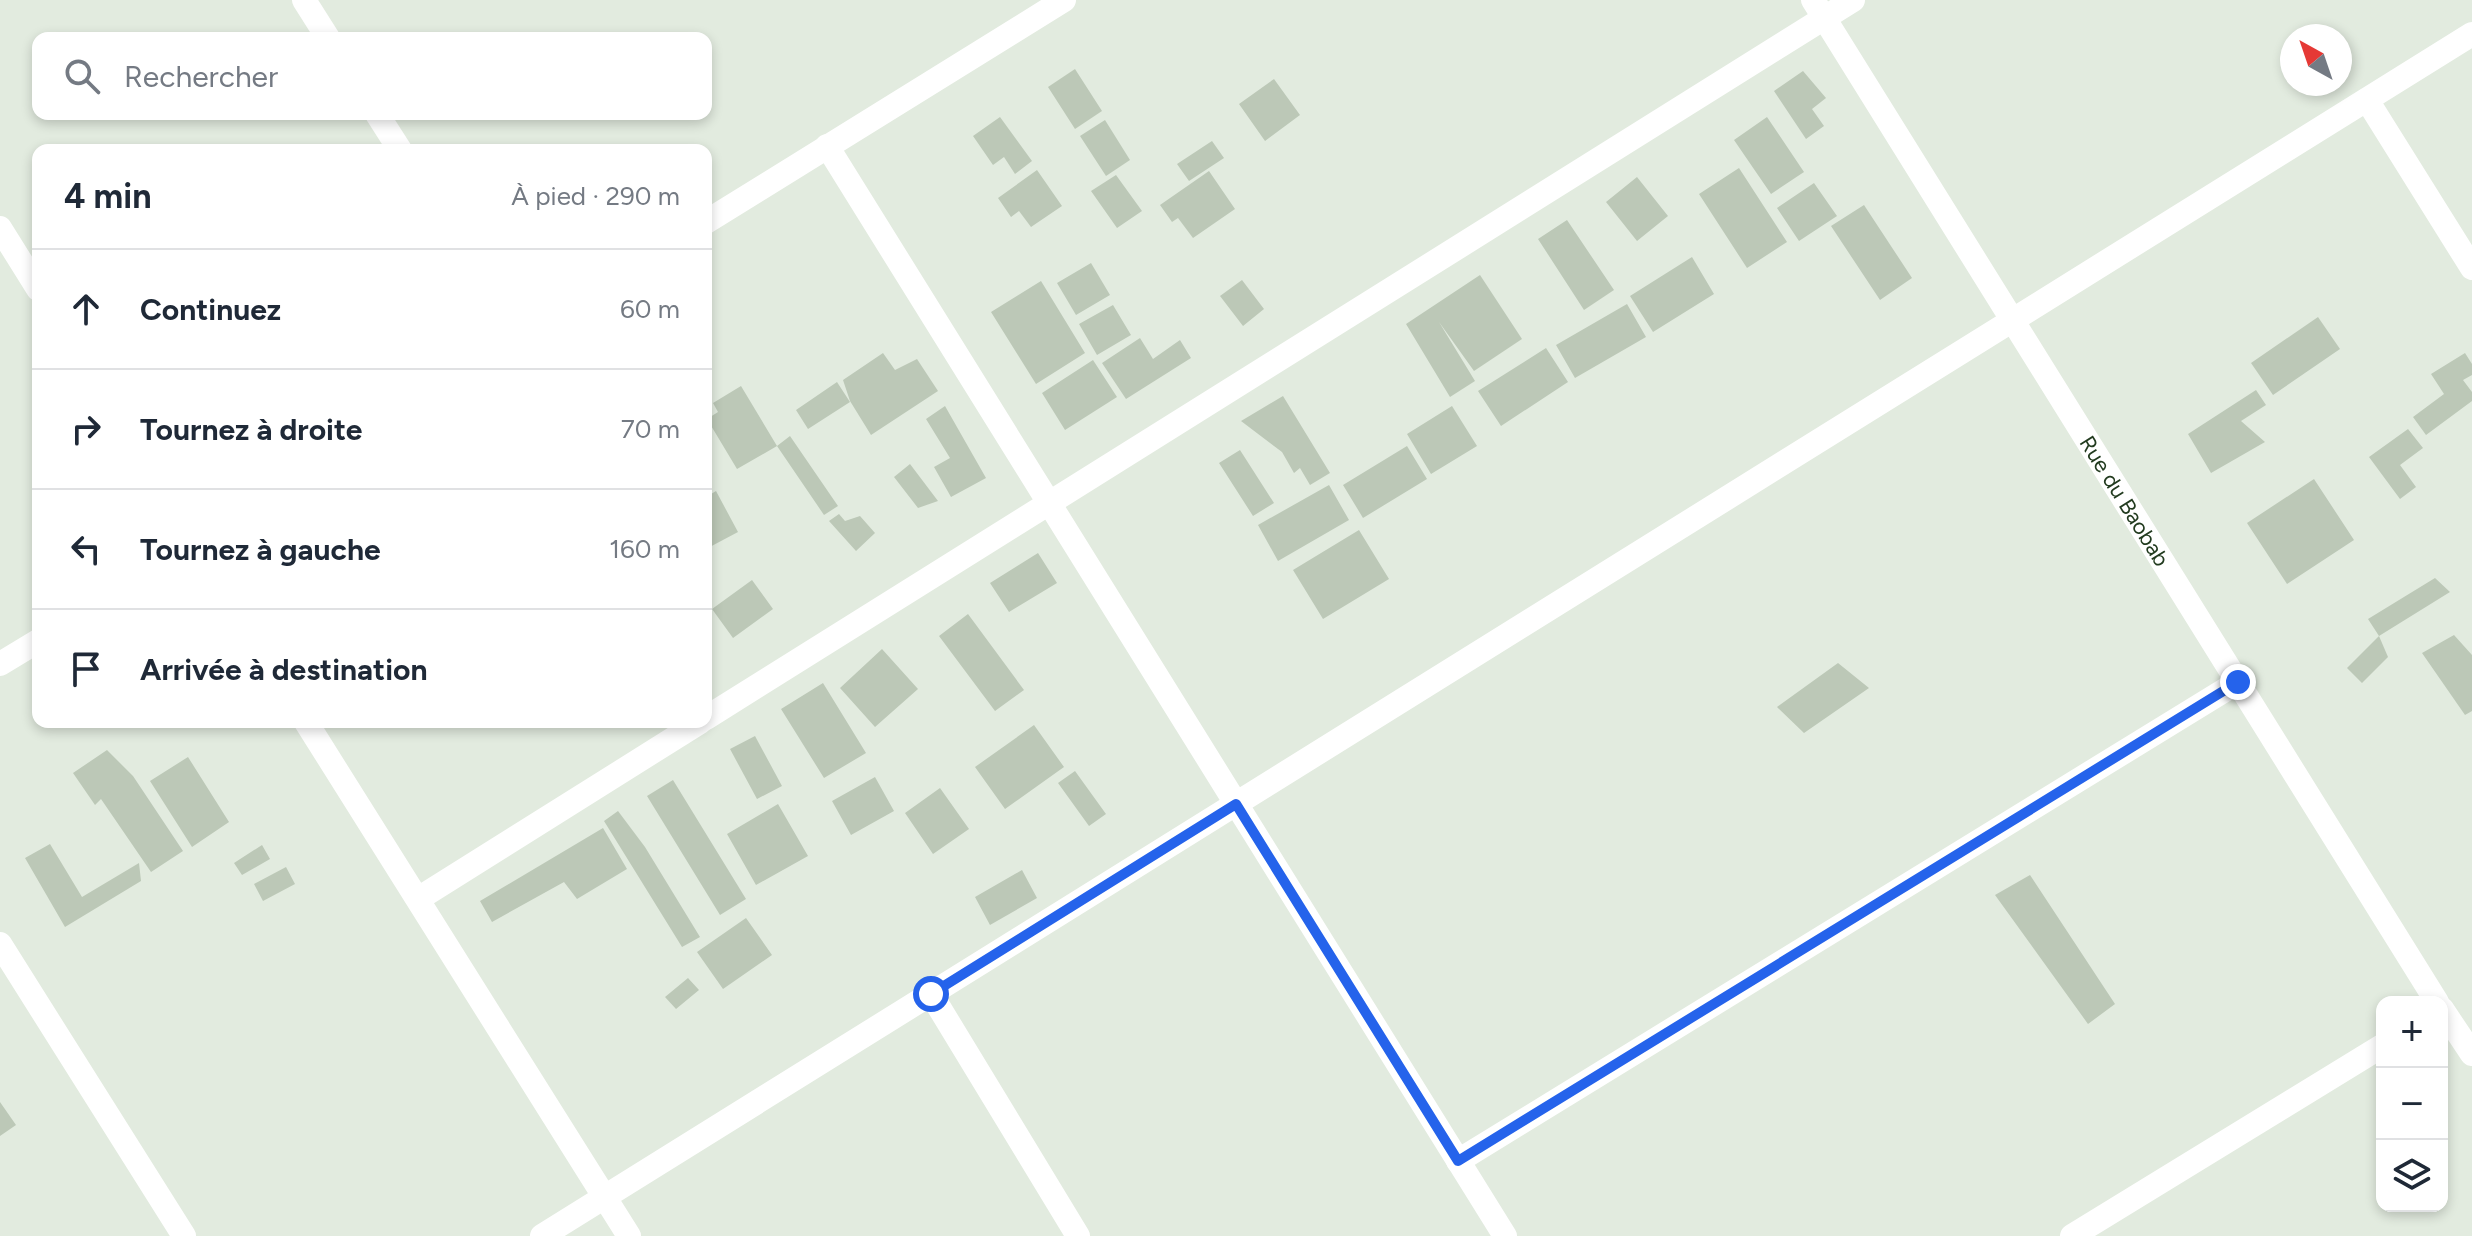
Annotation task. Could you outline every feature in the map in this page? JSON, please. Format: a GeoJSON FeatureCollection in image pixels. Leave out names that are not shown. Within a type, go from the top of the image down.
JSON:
{"type":"FeatureCollection","features":[{"type":"Feature","properties":{"kind":"street"},"geometry":{"type":"LineString","coordinates":[[712,218],[1064,0]]}},
{"type":"Feature","properties":{"kind":"street"},"geometry":{"type":"LineString","coordinates":[[712,714],[1049,504],[1818,9],[1853,0]]}},
{"type":"Feature","properties":{"kind":"street"},"geometry":{"type":"LineString","coordinates":[[313,3],[325,32]]}},
{"type":"Feature","properties":{"kind":"street","name":"Rue du Baobab"},"geometry":{"type":"LineString","coordinates":[[1818,9],[2433,996]]}},
{"type":"Feature","properties":{"kind":"street"},"geometry":{"type":"LineString","coordinates":[[542,1236],[2472,34]]}},
{"type":"Feature","properties":{"kind":"street"},"geometry":{"type":"LineString","coordinates":[[2367,100],[2472,268]]}},
{"type":"Feature","properties":{"kind":"street"},"geometry":{"type":"LineString","coordinates":[[381,120],[396,144]]}},
{"type":"Feature","properties":{"kind":"street"},"geometry":{"type":"LineString","coordinates":[[827,146],[1505,1236]]}},
{"type":"Feature","properties":{"kind":"street"},"geometry":{"type":"LineString","coordinates":[[0,228],[32,279]]}},
{"type":"Feature","properties":{"kind":"street"},"geometry":{"type":"LineString","coordinates":[[0,664],[32,645]]}},
{"type":"Feature","properties":{"kind":"street"},"geometry":{"type":"LineString","coordinates":[[1458,1161],[2238,682]]}},
{"type":"Feature","properties":{"kind":"street"},"geometry":{"type":"LineString","coordinates":[[310,728],[629,1236]]}},
{"type":"Feature","properties":{"kind":"street"},"geometry":{"type":"LineString","coordinates":[[418,899],[690,728]]}},
{"type":"Feature","properties":{"kind":"street"},"geometry":{"type":"LineString","coordinates":[[0,944],[184,1236]]}},
{"type":"Feature","properties":{"kind":"street"},"geometry":{"type":"LineString","coordinates":[[931,994],[1078,1236]]}},
{"type":"Feature","properties":{"kind":"street"},"geometry":{"type":"LineString","coordinates":[[2448,1018],[2472,1054]]}},
{"type":"Feature","properties":{"kind":"street"},"geometry":{"type":"LineString","coordinates":[[2072,1236],[2376,1050]]}},
{"type":"Feature","properties":{"kind":"building"},"geometry":{"type":"Polygon","coordinates":[[[1075,69],[1102,111],[1075,129],[1048,87],[1075,69]]]}},
{"type":"Feature","properties":{"kind":"building"},"geometry":{"type":"Polygon","coordinates":[[[1803,71],[1826,98],[1812,109],[1824,126],[1806,139],[1774,91],[1803,71]]]}},
{"type":"Feature","properties":{"kind":"building"},"geometry":{"type":"Polygon","coordinates":[[[1274,79],[1300,115],[1265,141],[1239,104],[1274,79]]]}},
{"type":"Feature","properties":{"kind":"building"},"geometry":{"type":"Polygon","coordinates":[[[1000,117],[1032,161],[1015,174],[1004,157],[993,165],[973,136],[1000,117]]]}},
{"type":"Feature","properties":{"kind":"building"},"geometry":{"type":"Polygon","coordinates":[[[1767,117],[1804,172],[1771,194],[1734,140],[1767,117]]]}},
{"type":"Feature","properties":{"kind":"building"},"geometry":{"type":"Polygon","coordinates":[[[1105,120],[1130,160],[1106,176],[1080,136],[1105,120]]]}},
{"type":"Feature","properties":{"kind":"building"},"geometry":{"type":"Polygon","coordinates":[[[1212,141],[1224,158],[1189,181],[1177,164],[1212,141]]]}},
{"type":"Feature","properties":{"kind":"building"},"geometry":{"type":"Polygon","coordinates":[[[1739,168],[1787,242],[1747,268],[1699,194],[1739,168]]]}},
{"type":"Feature","properties":{"kind":"building"},"geometry":{"type":"Polygon","coordinates":[[[1037,170],[1062,206],[1031,227],[1019,211],[1011,217],[998,198],[1037,170]]]}},
{"type":"Feature","properties":{"kind":"building"},"geometry":{"type":"Polygon","coordinates":[[[1209,171],[1235,209],[1193,238],[1178,218],[1172,222],[1160,205],[1209,171]]]}},
{"type":"Feature","properties":{"kind":"building"},"geometry":{"type":"Polygon","coordinates":[[[1116,175],[1142,211],[1117,228],[1091,191],[1116,175]]]}},
{"type":"Feature","properties":{"kind":"building"},"geometry":{"type":"Polygon","coordinates":[[[1637,177],[1668,216],[1637,241],[1606,202],[1637,177]]]}},
{"type":"Feature","properties":{"kind":"building"},"geometry":{"type":"Polygon","coordinates":[[[1814,183],[1837,216],[1799,241],[1777,208],[1814,183]]]}},
{"type":"Feature","properties":{"kind":"building"},"geometry":{"type":"Polygon","coordinates":[[[1864,205],[1912,278],[1880,300],[1831,226],[1864,205]]]}},
{"type":"Feature","properties":{"kind":"building"},"geometry":{"type":"Polygon","coordinates":[[[1567,220],[1614,290],[1584,310],[1538,239],[1567,220]]]}},
{"type":"Feature","properties":{"kind":"building"},"geometry":{"type":"Polygon","coordinates":[[[1692,257],[1714,294],[1653,332],[1630,296],[1692,257]]]}},
{"type":"Feature","properties":{"kind":"building"},"geometry":{"type":"Polygon","coordinates":[[[1091,263],[1110,295],[1076,315],[1057,283],[1091,263]]]}},
{"type":"Feature","properties":{"kind":"building"},"geometry":{"type":"Polygon","coordinates":[[[1480,275],[1522,339],[1474,371],[1439,322],[1475,381],[1450,397],[1406,324],[1480,275]]]}},
{"type":"Feature","properties":{"kind":"building"},"geometry":{"type":"Polygon","coordinates":[[[1242,280],[1264,309],[1243,326],[1220,296],[1242,280]]]}},
{"type":"Feature","properties":{"kind":"building"},"geometry":{"type":"Polygon","coordinates":[[[1041,281],[1085,353],[1036,384],[991,312],[1041,281]]]}},
{"type":"Feature","properties":{"kind":"building"},"geometry":{"type":"Polygon","coordinates":[[[1627,304],[1646,337],[1575,378],[1556,345],[1627,304]]]}},
{"type":"Feature","properties":{"kind":"building"},"geometry":{"type":"Polygon","coordinates":[[[1113,305],[1131,335],[1097,355],[1079,324],[1113,305]]]}},
{"type":"Feature","properties":{"kind":"building"},"geometry":{"type":"Polygon","coordinates":[[[2318,317],[2340,349],[2273,395],[2251,363],[2318,317]]]}},
{"type":"Feature","properties":{"kind":"building"},"geometry":{"type":"Polygon","coordinates":[[[1140,338],[1153,359],[1180,340],[1191,358],[1126,399],[1102,363],[1140,338]]]}},
{"type":"Feature","properties":{"kind":"building"},"geometry":{"type":"Polygon","coordinates":[[[1546,348],[1568,382],[1501,426],[1478,391],[1546,348]]]}},
{"type":"Feature","properties":{"kind":"building"},"geometry":{"type":"Polygon","coordinates":[[[883,353],[895,370],[917,359],[938,391],[871,435],[850,401],[843,380],[883,353]]]}},
{"type":"Feature","properties":{"kind":"building"},"geometry":{"type":"Polygon","coordinates":[[[2465,353],[2472,364],[2472,375],[2463,380],[2472,392],[2472,401],[2426,435],[2413,417],[2444,394],[2431,374],[2465,353]]]}},
{"type":"Feature","properties":{"kind":"building"},"geometry":{"type":"Polygon","coordinates":[[[1093,360],[1117,397],[1065,430],[1042,393],[1093,360]]]}},
{"type":"Feature","properties":{"kind":"building"},"geometry":{"type":"Polygon","coordinates":[[[837,382],[850,402],[808,429],[796,410],[837,382]]]}},
{"type":"Feature","properties":{"kind":"building"},"geometry":{"type":"Polygon","coordinates":[[[741,386],[777,446],[737,469],[712,427],[712,416],[718,412],[713,403],[741,386]]]}},
{"type":"Feature","properties":{"kind":"building"},"geometry":{"type":"Polygon","coordinates":[[[2256,390],[2266,405],[2241,421],[2265,442],[2211,473],[2188,434],[2256,390]]]}},
{"type":"Feature","properties":{"kind":"building"},"geometry":{"type":"Polygon","coordinates":[[[1283,396],[1330,473],[1310,485],[1300,468],[1294,473],[1282,452],[1241,421],[1283,396]]]}},
{"type":"Feature","properties":{"kind":"building"},"geometry":{"type":"Polygon","coordinates":[[[945,406],[986,478],[951,497],[934,467],[950,458],[926,419],[945,406]]]}},
{"type":"Feature","properties":{"kind":"building"},"geometry":{"type":"Polygon","coordinates":[[[1452,406],[1477,446],[1431,474],[1407,434],[1452,406]]]}},
{"type":"Feature","properties":{"kind":"building"},"geometry":{"type":"Polygon","coordinates":[[[2408,429],[2423,448],[2400,465],[2416,487],[2400,499],[2369,457],[2408,429]]]}},
{"type":"Feature","properties":{"kind":"building"},"geometry":{"type":"Polygon","coordinates":[[[790,436],[838,506],[824,515],[777,446],[790,436]]]}},
{"type":"Feature","properties":{"kind":"building"},"geometry":{"type":"Polygon","coordinates":[[[1407,446],[1427,479],[1363,518],[1343,485],[1407,446]]]}},
{"type":"Feature","properties":{"kind":"building"},"geometry":{"type":"Polygon","coordinates":[[[1240,450],[1274,503],[1253,516],[1219,463],[1240,450]]]}},
{"type":"Feature","properties":{"kind":"building"},"geometry":{"type":"Polygon","coordinates":[[[910,464],[938,501],[918,508],[894,477],[910,464]]]}},
{"type":"Feature","properties":{"kind":"building"},"geometry":{"type":"Polygon","coordinates":[[[2314,479],[2354,540],[2287,584],[2247,523],[2314,479]]]}},
{"type":"Feature","properties":{"kind":"building"},"geometry":{"type":"Polygon","coordinates":[[[1329,485],[1349,520],[1278,561],[1258,525],[1329,485]]]}},
{"type":"Feature","properties":{"kind":"building"},"geometry":{"type":"Polygon","coordinates":[[[716,491],[738,532],[712,546],[712,493],[716,491]]]}},
{"type":"Feature","properties":{"kind":"building"},"geometry":{"type":"Polygon","coordinates":[[[839,514],[845,521],[860,516],[875,533],[856,551],[829,521],[839,514]]]}},
{"type":"Feature","properties":{"kind":"building"},"geometry":{"type":"Polygon","coordinates":[[[1359,530],[1389,579],[1323,619],[1293,570],[1359,530]]]}},
{"type":"Feature","properties":{"kind":"building"},"geometry":{"type":"Polygon","coordinates":[[[1038,553],[1057,583],[1009,612],[990,583],[1038,553]]]}},
{"type":"Feature","properties":{"kind":"building"},"geometry":{"type":"Polygon","coordinates":[[[2435,578],[2450,592],[2379,636],[2368,619],[2435,578]]]}},
{"type":"Feature","properties":{"kind":"building"},"geometry":{"type":"Polygon","coordinates":[[[752,580],[773,609],[733,638],[712,609],[752,580]]]}},
{"type":"Feature","properties":{"kind":"building"},"geometry":{"type":"Polygon","coordinates":[[[968,614],[1024,690],[995,711],[939,636],[968,614]]]}},
{"type":"Feature","properties":{"kind":"building"},"geometry":{"type":"Polygon","coordinates":[[[2454,635],[2472,655],[2472,711],[2465,715],[2422,653],[2454,635]]]}},
{"type":"Feature","properties":{"kind":"building"},"geometry":{"type":"Polygon","coordinates":[[[2379,636],[2388,657],[2362,683],[2347,668],[2379,636]]]}},
{"type":"Feature","properties":{"kind":"building"},"geometry":{"type":"Polygon","coordinates":[[[882,649],[918,689],[875,727],[840,688],[882,649]]]}},
{"type":"Feature","properties":{"kind":"building"},"geometry":{"type":"Polygon","coordinates":[[[1838,663],[1869,688],[1804,733],[1777,707],[1838,663]]]}},
{"type":"Feature","properties":{"kind":"building"},"geometry":{"type":"Polygon","coordinates":[[[823,683],[866,753],[824,778],[781,709],[823,683]]]}},
{"type":"Feature","properties":{"kind":"building"},"geometry":{"type":"Polygon","coordinates":[[[1034,725],[1064,767],[1005,809],[975,767],[1034,725]]]}},
{"type":"Feature","properties":{"kind":"building"},"geometry":{"type":"Polygon","coordinates":[[[755,736],[782,786],[757,799],[730,749],[755,736]]]}},
{"type":"Feature","properties":{"kind":"building"},"geometry":{"type":"Polygon","coordinates":[[[107,750],[133,776],[183,851],[151,872],[101,799],[95,805],[73,773],[107,750]]]}},
{"type":"Feature","properties":{"kind":"building"},"geometry":{"type":"Polygon","coordinates":[[[188,757],[229,822],[192,847],[150,781],[188,757]]]}},
{"type":"Feature","properties":{"kind":"building"},"geometry":{"type":"Polygon","coordinates":[[[1075,771],[1106,814],[1089,826],[1058,783],[1075,771]]]}},
{"type":"Feature","properties":{"kind":"building"},"geometry":{"type":"Polygon","coordinates":[[[875,777],[894,811],[851,835],[832,801],[875,777]]]}},
{"type":"Feature","properties":{"kind":"building"},"geometry":{"type":"Polygon","coordinates":[[[673,780],[746,899],[720,915],[647,796],[673,780]]]}},
{"type":"Feature","properties":{"kind":"building"},"geometry":{"type":"Polygon","coordinates":[[[940,788],[969,829],[933,854],[905,813],[940,788]]]}},
{"type":"Feature","properties":{"kind":"building"},"geometry":{"type":"Polygon","coordinates":[[[778,804],[808,856],[756,885],[727,834],[778,804]]]}},
{"type":"Feature","properties":{"kind":"building"},"geometry":{"type":"Polygon","coordinates":[[[618,811],[645,847],[700,937],[682,947],[604,821],[618,811]]]}},
{"type":"Feature","properties":{"kind":"building"},"geometry":{"type":"Polygon","coordinates":[[[603,828],[627,869],[577,899],[564,882],[492,922],[480,901],[603,828]]]}},
{"type":"Feature","properties":{"kind":"building"},"geometry":{"type":"Polygon","coordinates":[[[50,844],[82,897],[139,863],[141,881],[65,927],[25,858],[50,844]]]}},
{"type":"Feature","properties":{"kind":"building"},"geometry":{"type":"Polygon","coordinates":[[[262,845],[270,859],[242,875],[234,863],[262,845]]]}},
{"type":"Feature","properties":{"kind":"building"},"geometry":{"type":"Polygon","coordinates":[[[286,867],[295,884],[263,901],[254,884],[286,867]]]}},
{"type":"Feature","properties":{"kind":"building"},"geometry":{"type":"Polygon","coordinates":[[[1022,870],[1037,898],[990,925],[975,897],[1022,870]]]}},
{"type":"Feature","properties":{"kind":"building"},"geometry":{"type":"Polygon","coordinates":[[[2030,875],[2115,1004],[2088,1024],[1995,895],[2030,875]]]}},
{"type":"Feature","properties":{"kind":"building"},"geometry":{"type":"Polygon","coordinates":[[[746,918],[772,955],[723,989],[697,952],[746,918]]]}},
{"type":"Feature","properties":{"kind":"building"},"geometry":{"type":"Polygon","coordinates":[[[688,978],[699,990],[676,1009],[665,997],[688,978]]]}},
{"type":"Feature","properties":{"kind":"building"},"geometry":{"type":"Polygon","coordinates":[[[0,1102],[16,1125],[0,1136],[0,1102]]]}},
{"type":"Feature","properties":{"kind":"route"},"geometry":{"type":"LineString","coordinates":[[931,994],[1236,804],[1458,1161],[2238,682]]}}]}
